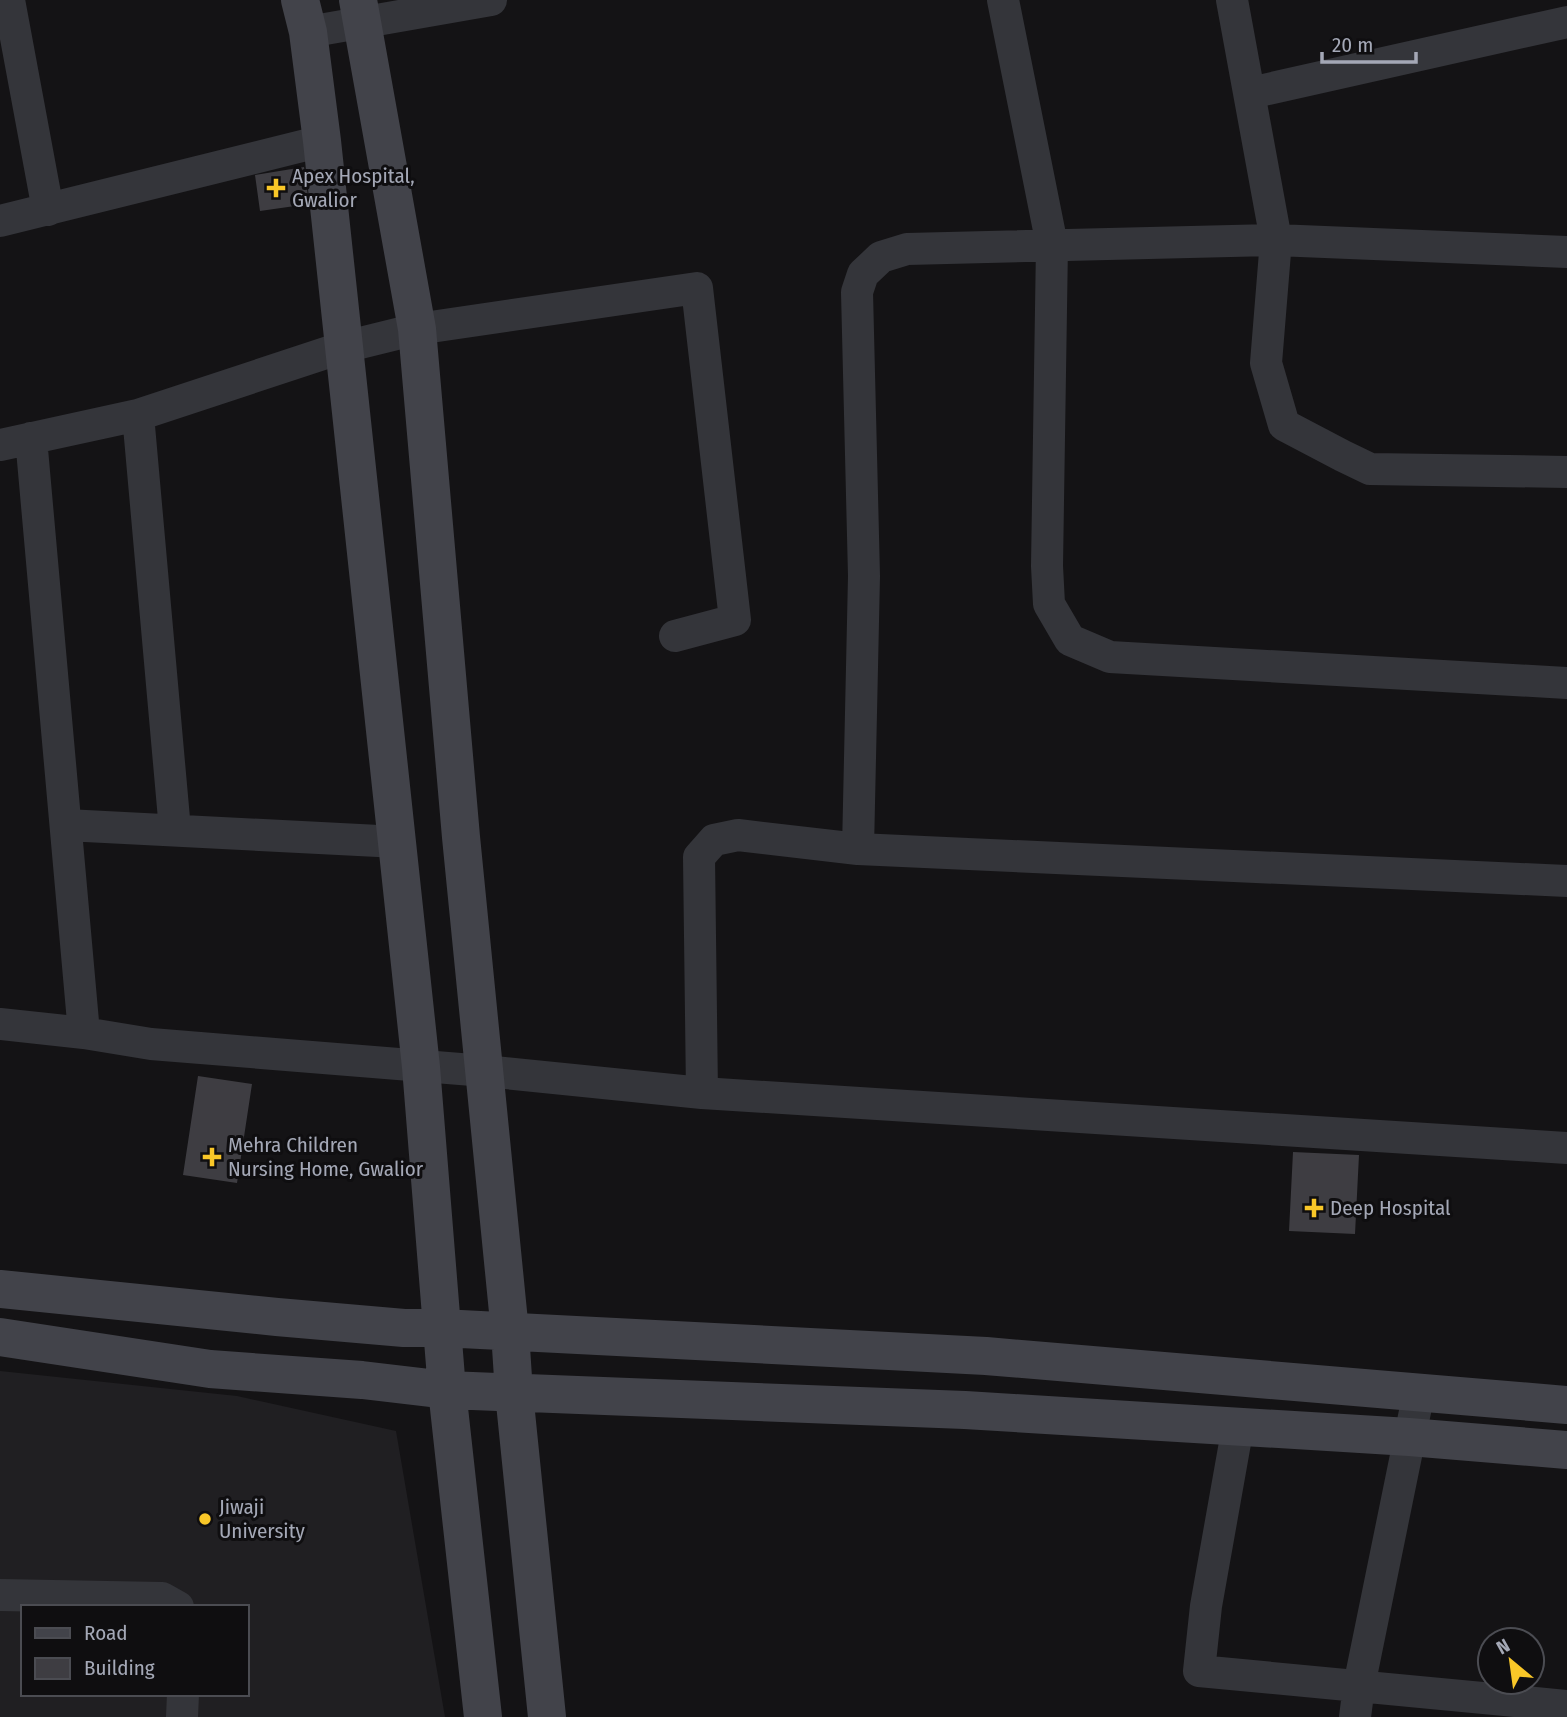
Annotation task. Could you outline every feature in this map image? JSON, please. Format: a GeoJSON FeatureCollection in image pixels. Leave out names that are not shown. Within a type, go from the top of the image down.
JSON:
{"type":"FeatureCollection","features":[{"type":"Feature","properties":{"kind":"main road"},"geometry":{"type":"LineString","coordinates":[[360,11],[417,329],[461,837],[547,1717]]}},
{"type":"Feature","properties":{"kind":"main road"},"geometry":{"type":"LineString","coordinates":[[304,16],[322,141],[398,842],[421,1067],[447,1390],[483,1717]]}},
{"type":"Feature","properties":{"kind":"main road"},"geometry":{"type":"LineString","coordinates":[[0,1289],[404,1328],[999,1357],[1567,1405]]}},
{"type":"Feature","properties":{"kind":"main road"},"geometry":{"type":"LineString","coordinates":[[0,1337],[211,1369],[362,1380],[447,1390],[978,1411],[1409,1437],[1567,1450]]}},
{"type":"Feature","properties":{"kind":"main road"},"geometry":{"type":"LineString","coordinates":[[894,1408],[900,1351]]}},
{"type":"Feature","properties":{"kind":"street"},"geometry":{"type":"LineString","coordinates":[[304,16],[491,0]]}},
{"type":"Feature","properties":{"kind":"street"},"geometry":{"type":"LineString","coordinates":[[1003,0],[1052,245],[1047,579],[1049,604],[1070,640],[1110,657],[1567,683]]}},
{"type":"Feature","properties":{"kind":"street"},"geometry":{"type":"LineString","coordinates":[[1232,0],[1276,240],[1266,363],[1284,425],[1370,469],[1567,472]]}},
{"type":"Feature","properties":{"kind":"street"},"geometry":{"type":"LineString","coordinates":[[6,4],[48,210]]}},
{"type":"Feature","properties":{"kind":"street"},"geometry":{"type":"LineString","coordinates":[[1250,93],[1567,22]]}},
{"type":"Feature","properties":{"kind":"street"},"geometry":{"type":"LineString","coordinates":[[0,221],[322,141]]}},
{"type":"Feature","properties":{"kind":"street"},"geometry":{"type":"LineString","coordinates":[[858,849],[864,576],[857,292],[863,274],[881,257],[907,248],[1276,240],[1567,252]]}},
{"type":"Feature","properties":{"kind":"street"},"geometry":{"type":"LineString","coordinates":[[0,445],[138,415],[344,347],[417,329],[697,288],[735,620],[675,636]]}},
{"type":"Feature","properties":{"kind":"street"},"geometry":{"type":"LineString","coordinates":[[138,415],[175,830]]}},
{"type":"Feature","properties":{"kind":"street"},"geometry":{"type":"LineString","coordinates":[[31,439],[85,1033]]}},
{"type":"Feature","properties":{"kind":"street"},"geometry":{"type":"LineString","coordinates":[[66,825],[398,842]]}},
{"type":"Feature","properties":{"kind":"street"},"geometry":{"type":"LineString","coordinates":[[702,1093],[699,857],[714,841],[737,835],[858,849],[1567,881]]}},
{"type":"Feature","properties":{"kind":"street"},"geometry":{"type":"LineString","coordinates":[[0,1024],[85,1033],[151,1044],[702,1093],[1567,1148]]}},
{"type":"Feature","properties":{"kind":"street"},"geometry":{"type":"LineString","coordinates":[[1357,1702],[1419,1392]]}},
{"type":"Feature","properties":{"kind":"street"},"geometry":{"type":"LineString","coordinates":[[1238,1426],[1206,1606],[1199,1671],[1357,1702],[1567,1706]]}},
{"type":"Feature","properties":{"kind":"street"},"geometry":{"type":"LineString","coordinates":[[0,1595],[162,1598],[174,1605]]}},
{"type":"Feature","properties":{"kind":"street"},"geometry":{"type":"LineString","coordinates":[[181,1717],[183,1696]]}},
{"type":"Feature","properties":{"kind":"shaded area","name":"Jiwaji University"},"geometry":{"type":"Polygon","coordinates":[[[0,1371],[237,1396],[396,1431],[445,1717],[0,1717],[0,1371]]]}},
{"type":"Feature","properties":{"kind":"building"},"geometry":{"type":"Polygon","coordinates":[[[304,167],[309,204],[260,211],[255,175],[304,167]]]}},
{"type":"Feature","properties":{"kind":"building"},"geometry":{"type":"Polygon","coordinates":[[[198,1076],[252,1084],[237,1183],[183,1175],[198,1076]]]}},
{"type":"Feature","properties":{"kind":"building"},"geometry":{"type":"Polygon","coordinates":[[[1293,1152],[1359,1155],[1355,1234],[1289,1231],[1293,1152]]]}},
{"type":"Feature","properties":{"kind":"place","name":"Apex Hospital, Gwalior"},"geometry":{"type":"Point","coordinates":[276,188]}},
{"type":"Feature","properties":{"kind":"place","name":"Mehra Children Nursing Home, Gwalior"},"geometry":{"type":"Point","coordinates":[212,1157]}},
{"type":"Feature","properties":{"kind":"place","name":"Deep Hospital"},"geometry":{"type":"Point","coordinates":[1314,1208]}},
{"type":"Feature","properties":{"kind":"place","name":"Jiwaji University"},"geometry":{"type":"Point","coordinates":[205,1519]}}]}
